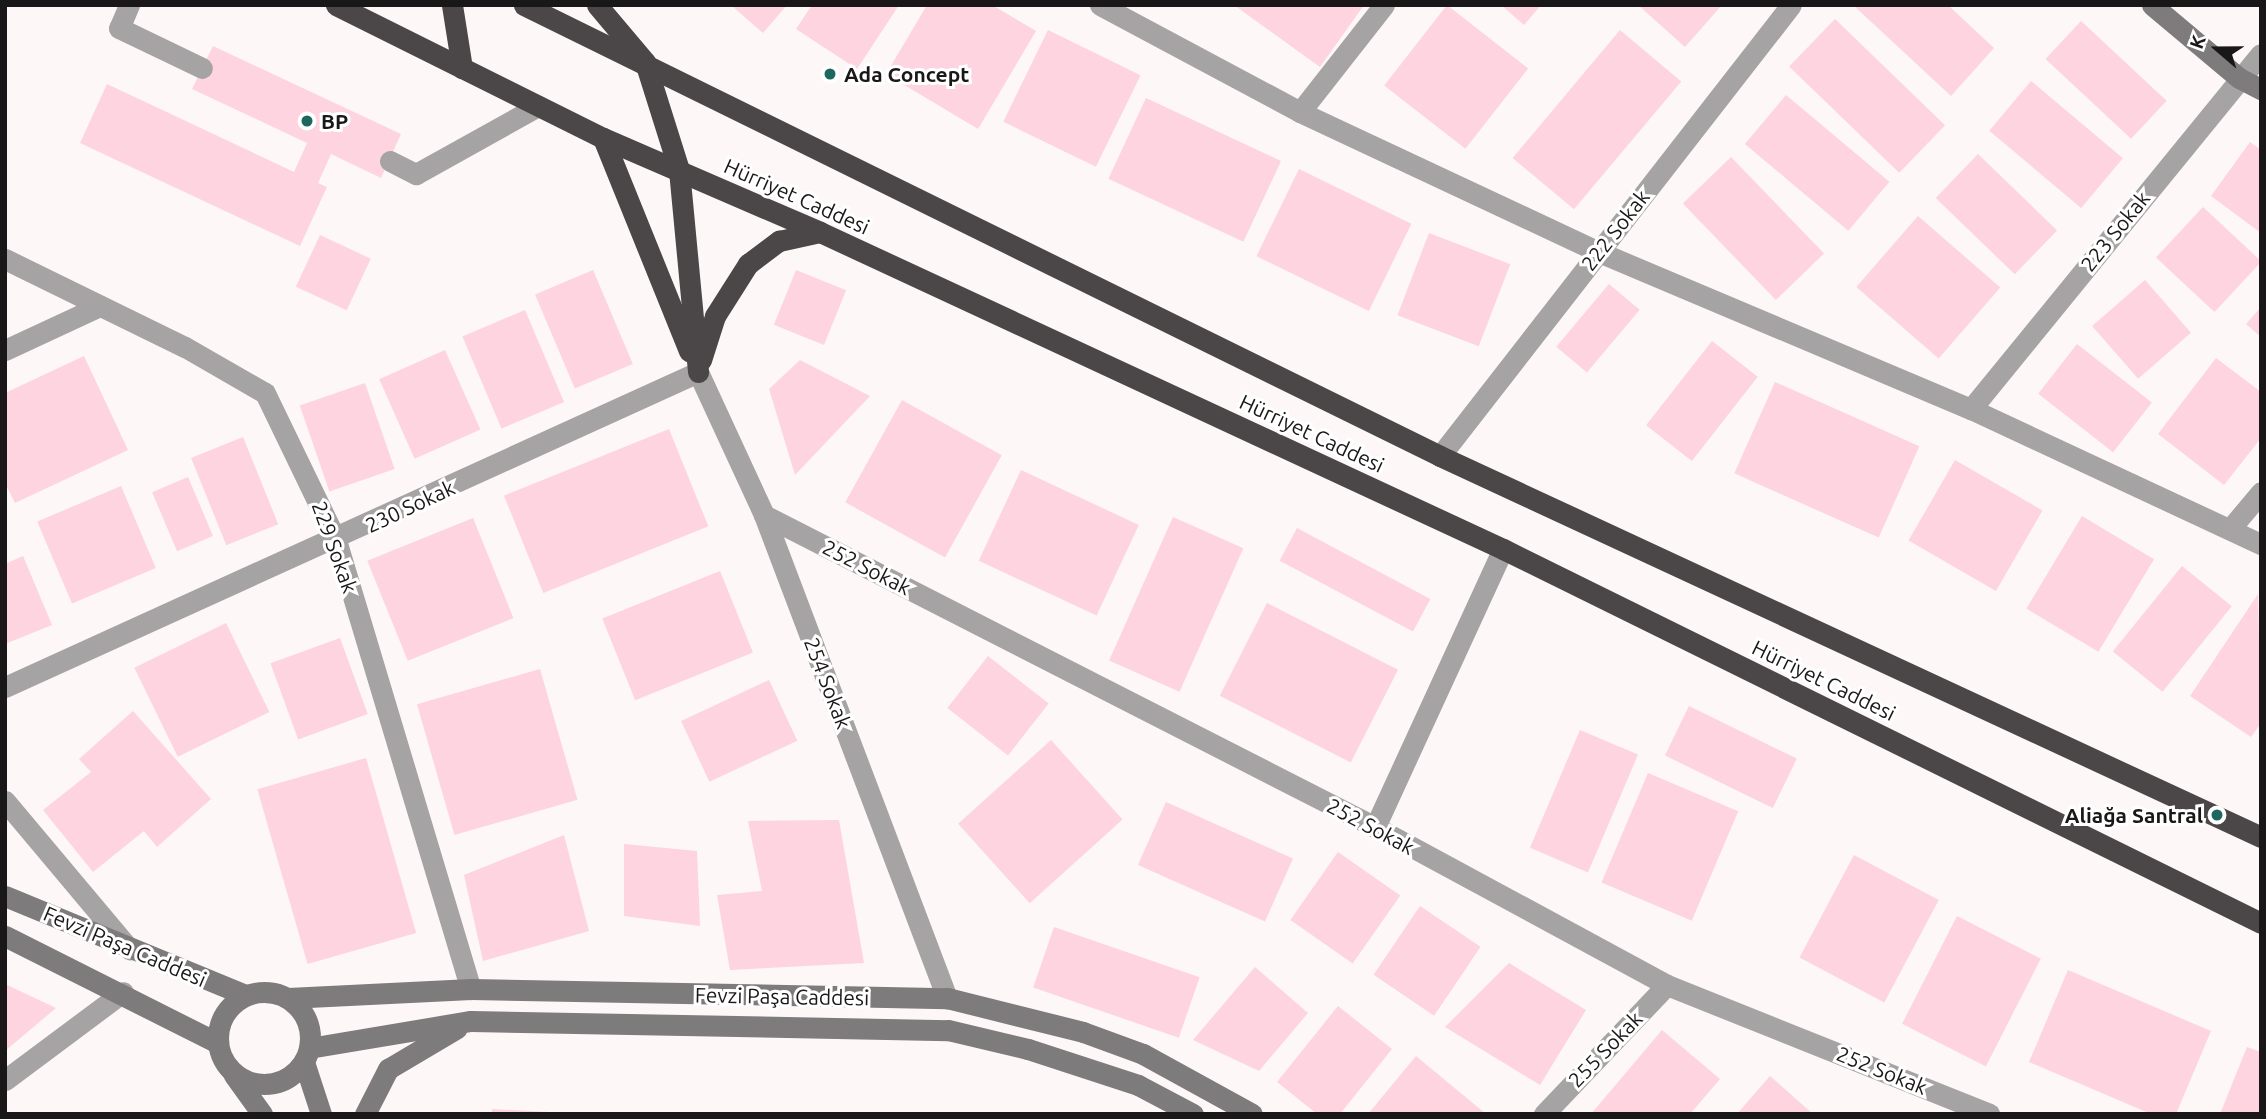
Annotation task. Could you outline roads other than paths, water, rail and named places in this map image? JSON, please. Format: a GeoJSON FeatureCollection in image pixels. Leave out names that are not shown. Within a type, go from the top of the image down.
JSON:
{"type":"FeatureCollection","features":[{"type":"Feature","properties":{"kind":"highway","name":"Hürriyet Caddesi"},"geometry":{"type":"LineString","coordinates":[[336,5],[603,138],[820,232],[1503,549],[2261,923]]}},
{"type":"Feature","properties":{"kind":"highway"},"geometry":{"type":"LineString","coordinates":[[452,5],[462,68]]}},
{"type":"Feature","properties":{"kind":"highway","name":"Hürriyet Caddesi"},"geometry":{"type":"LineString","coordinates":[[524,5],[645,62],[1440,456],[2261,837]]}},
{"type":"Feature","properties":{"kind":"highway"},"geometry":{"type":"LineString","coordinates":[[597,5],[645,62],[678,170],[698,372]]}},
{"type":"Feature","properties":{"kind":"highway"},"geometry":{"type":"LineString","coordinates":[[603,138],[698,372]]}},
{"type":"Feature","properties":{"kind":"highway"},"geometry":{"type":"LineString","coordinates":[[698,372],[715,316],[748,264],[779,241],[820,232]]}},
{"type":"Feature","properties":{"kind":"street"},"geometry":{"type":"LineString","coordinates":[[129,5],[119,28],[202,68]]}},
{"type":"Feature","properties":{"kind":"street"},"geometry":{"type":"LineString","coordinates":[[1100,5],[1300,112],[1599,252],[1971,409],[2261,544]]}},
{"type":"Feature","properties":{"kind":"street"},"geometry":{"type":"LineString","coordinates":[[1300,112],[1384,5]]}},
{"type":"Feature","properties":{"kind":"street","name":"222 Sokak"},"geometry":{"type":"LineString","coordinates":[[1440,456],[1791,5]]}},
{"type":"Feature","properties":{"kind":"street"},"geometry":{"type":"LineString","coordinates":[[2152,5],[2239,78],[2261,89]]}},
{"type":"Feature","properties":{"kind":"street","name":"223 Sokak"},"geometry":{"type":"LineString","coordinates":[[1971,409],[2261,54]]}},
{"type":"Feature","properties":{"kind":"street"},"geometry":{"type":"LineString","coordinates":[[390,161],[416,174],[538,106]]}},
{"type":"Feature","properties":{"kind":"street","name":"229 Sokak"},"geometry":{"type":"LineString","coordinates":[[5,259],[265,393],[336,540],[471,989]]}},
{"type":"Feature","properties":{"kind":"street"},"geometry":{"type":"LineString","coordinates":[[5,350],[100,306]]}},
{"type":"Feature","properties":{"kind":"street","name":"254 Sokak"},"geometry":{"type":"LineString","coordinates":[[698,372],[764,515],[947,998]]}},
{"type":"Feature","properties":{"kind":"street","name":"230 Sokak"},"geometry":{"type":"LineString","coordinates":[[5,687],[336,540],[698,372]]}},
{"type":"Feature","properties":{"kind":"street"},"geometry":{"type":"LineString","coordinates":[[2230,529],[2261,492]]}},
{"type":"Feature","properties":{"kind":"street","name":"252 Sokak"},"geometry":{"type":"LineString","coordinates":[[764,515],[1375,827],[1667,985],[1977,1111]]}},
{"type":"Feature","properties":{"kind":"street"},"geometry":{"type":"LineString","coordinates":[[1375,827],[1503,549]]}},
{"type":"Feature","properties":{"kind":"street"},"geometry":{"type":"LineString","coordinates":[[5,802],[130,951]]}},
{"type":"Feature","properties":{"kind":"street","name":"Fevzi Paşa Caddesi"},"geometry":{"type":"LineString","coordinates":[[5,896],[130,951],[245,995],[274,992],[288,998],[471,989],[947,998],[1131,1050],[1252,1114]]}},
{"type":"Feature","properties":{"kind":"street","name":"Fevzi Paşa Caddesi"},"geometry":{"type":"LineString","coordinates":[[5,936],[123,992],[218,1043]]}},
{"type":"Feature","properties":{"kind":"street","name":"255 Sokak"},"geometry":{"type":"LineString","coordinates":[[1544,1114],[1667,985]]}},
{"type":"Feature","properties":{"kind":"street"},"geometry":{"type":"LineString","coordinates":[[5,1080],[123,992]]}},
{"type":"Feature","properties":{"kind":"street"},"geometry":{"type":"LineString","coordinates":[[245,995],[223,1015],[218,1043],[231,1070],[262,1114]]}},
{"type":"Feature","properties":{"kind":"street"},"geometry":{"type":"LineString","coordinates":[[288,998],[307,1019],[307,1055],[321,1114]]}},
{"type":"Feature","properties":{"kind":"street"},"geometry":{"type":"LineString","coordinates":[[947,998],[948,1030]]}},
{"type":"Feature","properties":{"kind":"street"},"geometry":{"type":"LineString","coordinates":[[365,1114],[388,1069],[417,1048],[471,1021]]}},
{"type":"Feature","properties":{"kind":"street","name":"Fevzi Paşa Caddesi"},"geometry":{"type":"LineString","coordinates":[[231,1070],[255,1084],[269,1084],[283,1080],[307,1055],[471,1021],[948,1030],[1028,1049],[1138,1085],[1193,1114]]}},
{"type":"Feature","properties":{"kind":"place","name":"Ada Concept"},"geometry":{"type":"Point","coordinates":[830,74]}},
{"type":"Feature","properties":{"kind":"place","name":"BP"},"geometry":{"type":"Point","coordinates":[307,121]}},
{"type":"Feature","properties":{"kind":"place","name":"Aliağa Santral"},"geometry":{"type":"Point","coordinates":[2217,815]}}]}
